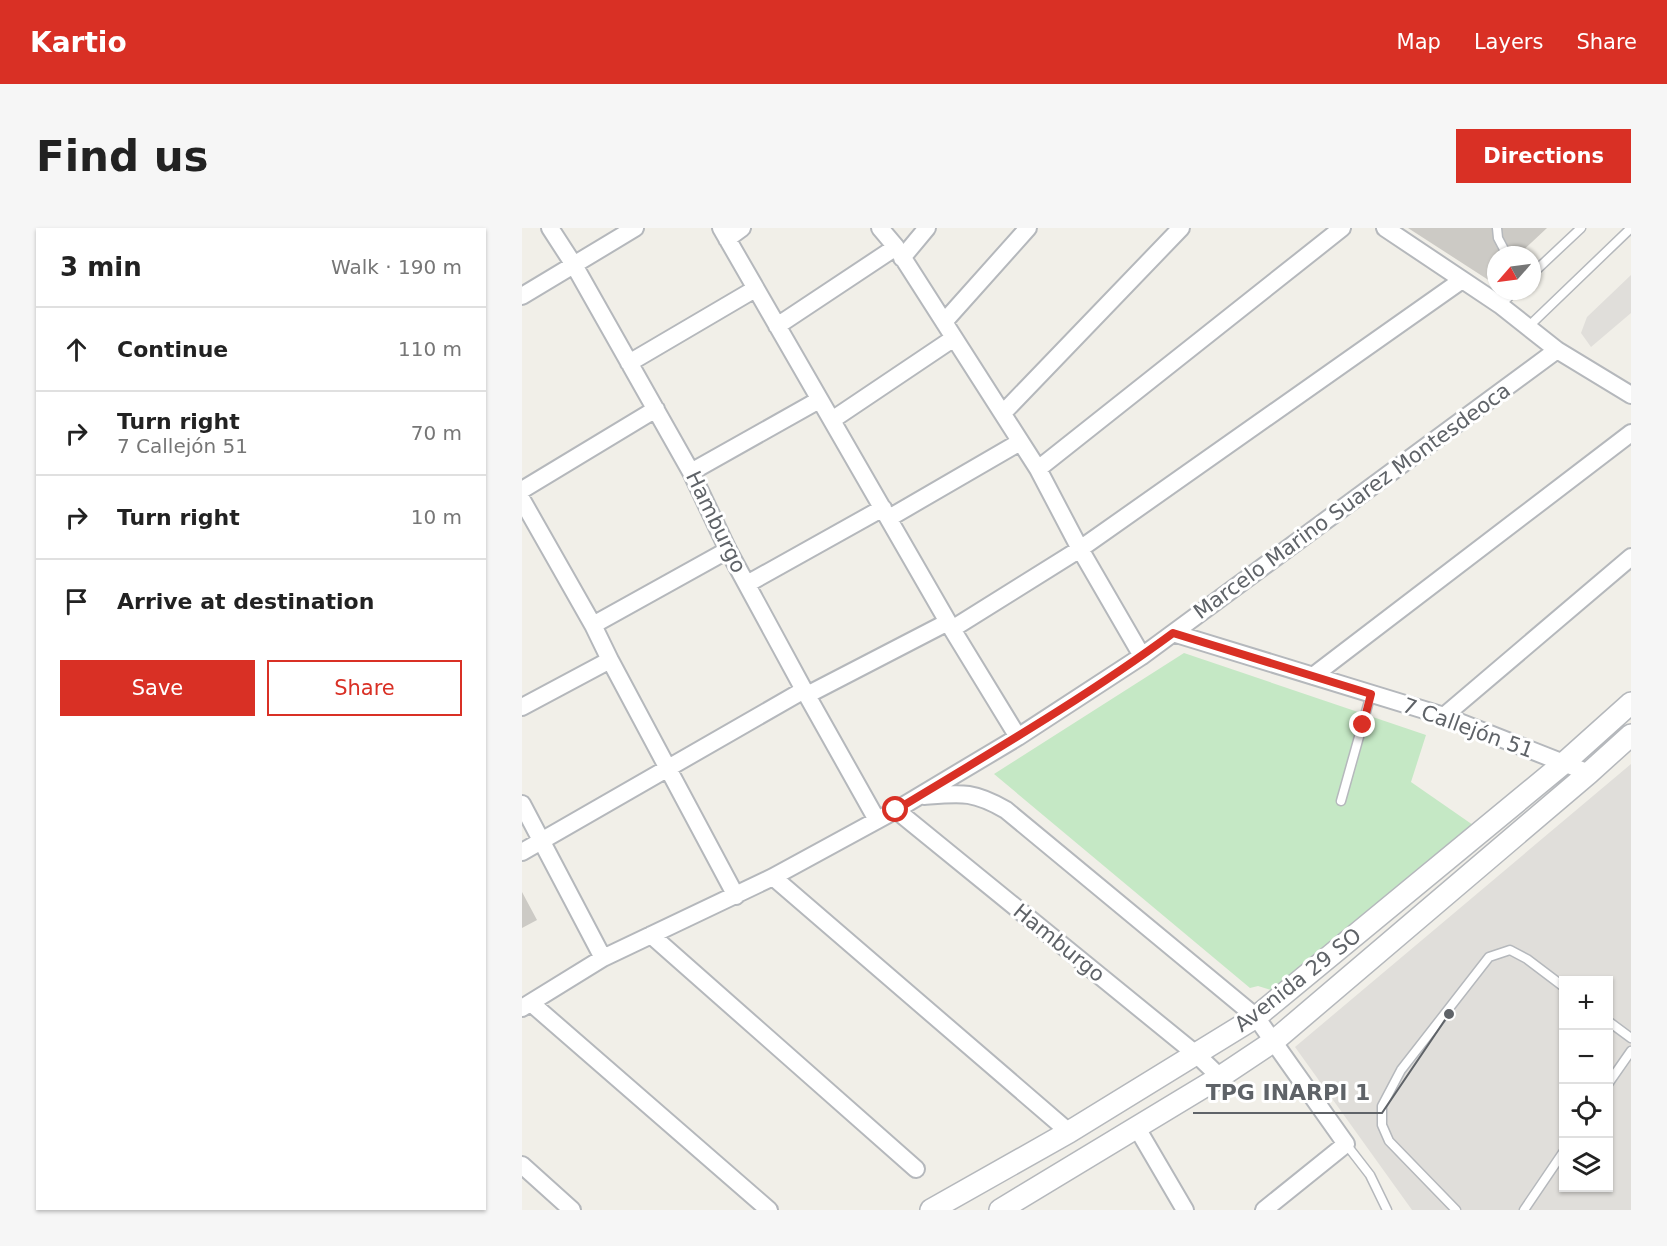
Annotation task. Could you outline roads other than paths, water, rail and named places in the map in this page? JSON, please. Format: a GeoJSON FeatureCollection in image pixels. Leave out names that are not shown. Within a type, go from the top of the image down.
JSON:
{"type":"FeatureCollection","features":[{"type":"Feature","properties":{"kind":"street","name":"Hamburgo"},"geometry":{"type":"LineString","coordinates":[[550,228],[574,265],[692,472],[728,550],[877,820]]}},
{"type":"Feature","properties":{"kind":"street"},"geometry":{"type":"LineString","coordinates":[[522,296],[635,228]]}},
{"type":"Feature","properties":{"kind":"street"},"geometry":{"type":"LineString","coordinates":[[742,228],[724,234],[950,626],[1018,737]]}},
{"type":"Feature","properties":{"kind":"street"},"geometry":{"type":"LineString","coordinates":[[880,228],[899,252],[1004,413],[1038,469],[1080,549],[1142,656]]}},
{"type":"Feature","properties":{"kind":"street"},"geometry":{"type":"LineString","coordinates":[[777,326],[899,252],[927,228]]}},
{"type":"Feature","properties":{"kind":"street"},"geometry":{"type":"LineString","coordinates":[[944,322],[1028,228]]}},
{"type":"Feature","properties":{"kind":"street"},"geometry":{"type":"LineString","coordinates":[[1004,413],[1181,228]]}},
{"type":"Feature","properties":{"kind":"street"},"geometry":{"type":"LineString","coordinates":[[1038,469],[1342,228]]}},
{"type":"Feature","properties":{"kind":"street"},"geometry":{"type":"LineString","coordinates":[[1385,228],[1500,305],[1557,350],[1631,395]]}},
{"type":"Feature","properties":{"kind":"street"},"geometry":{"type":"LineString","coordinates":[[522,852],[668,768],[806,693],[950,626],[1080,549],[1462,280]]}},
{"type":"Feature","properties":{"kind":"street"},"geometry":{"type":"LineString","coordinates":[[629,363],[755,289]]}},
{"type":"Feature","properties":{"kind":"street"},"geometry":{"type":"LineString","coordinates":[[832,420],[954,339]]}},
{"type":"Feature","properties":{"kind":"street","name":"Marcelo Marino Suarez Montesdeoca"},"geometry":{"type":"LineString","coordinates":[[527,1006],[603,958],[773,877],[896,810],[1018,737],[1142,656],[1557,350]]}},
{"type":"Feature","properties":{"kind":"street"},"geometry":{"type":"LineString","coordinates":[[692,472],[819,400]]}},
{"type":"Feature","properties":{"kind":"street"},"geometry":{"type":"LineString","coordinates":[[522,490],[656,409]]}},
{"type":"Feature","properties":{"kind":"street"},"geometry":{"type":"LineString","coordinates":[[1313,676],[1631,433]]}},
{"type":"Feature","properties":{"kind":"street"},"geometry":{"type":"LineString","coordinates":[[747,584],[1020,442]]}},
{"type":"Feature","properties":{"kind":"street"},"geometry":{"type":"LineString","coordinates":[[522,500],[593,625],[736,896]]}},
{"type":"Feature","properties":{"kind":"street"},"geometry":{"type":"LineString","coordinates":[[593,625],[728,550]]}},
{"type":"Feature","properties":{"kind":"street"},"geometry":{"type":"LineString","coordinates":[[1444,716],[1631,557]]}},
{"type":"Feature","properties":{"kind":"street","name":"7 Callejón 51"},"geometry":{"type":"LineString","coordinates":[[1173,633],[1444,716],[1589,772]]}},
{"type":"Feature","properties":{"kind":"street"},"geometry":{"type":"LineString","coordinates":[[522,707],[610,660]]}},
{"type":"Feature","properties":{"kind":"street","name":"Avenida 29 SO"},"geometry":{"type":"LineString","coordinates":[[931,1210],[1069,1132],[1256,1017],[1564,763],[1631,703]]}},
{"type":"Feature","properties":{"kind":"street","name":"Avenida 29 SO"},"geometry":{"type":"LineString","coordinates":[[1000,1210],[1220,1077],[1274,1041],[1631,735]]}},
{"type":"Feature","properties":{"kind":"street"},"geometry":{"type":"LineString","coordinates":[[919,796],[959,793],[983,797],[1006,810],[1256,1017],[1346,1144],[1264,1210]]}},
{"type":"Feature","properties":{"kind":"street"},"geometry":{"type":"LineString","coordinates":[[522,804],[603,958]]}},
{"type":"Feature","properties":{"kind":"street","name":"Hamburgo"},"geometry":{"type":"LineString","coordinates":[[896,810],[1197,1055],[1220,1077]]}},
{"type":"Feature","properties":{"kind":"street"},"geometry":{"type":"LineString","coordinates":[[773,877],[1069,1132]]}},
{"type":"Feature","properties":{"kind":"street"},"geometry":{"type":"LineString","coordinates":[[651,935],[916,1169]]}},
{"type":"Feature","properties":{"kind":"street"},"geometry":{"type":"LineString","coordinates":[[527,1006],[769,1210]]}},
{"type":"Feature","properties":{"kind":"street"},"geometry":{"type":"LineString","coordinates":[[1137,1128],[1185,1210]]}},
{"type":"Feature","properties":{"kind":"street"},"geometry":{"type":"LineString","coordinates":[[522,1165],[572,1210]]}},
{"type":"Feature","properties":{"kind":"lane"},"geometry":{"type":"LineString","coordinates":[[1497,228],[1498,238],[1502,246]]}},
{"type":"Feature","properties":{"kind":"lane"},"geometry":{"type":"LineString","coordinates":[[1541,266],[1581,228]]}},
{"type":"Feature","properties":{"kind":"lane"},"geometry":{"type":"LineString","coordinates":[[1528,327],[1630,228]]}},
{"type":"Feature","properties":{"kind":"lane"},"geometry":{"type":"LineString","coordinates":[[1500,305],[1505,300]]}},
{"type":"Feature","properties":{"kind":"lane"},"geometry":{"type":"LineString","coordinates":[[1341,801],[1371,694]]}},
{"type":"Feature","properties":{"kind":"lane"},"geometry":{"type":"LineString","coordinates":[[1456,1210],[1389,1141],[1382,1125],[1382,1106],[1401,1070],[1489,957],[1509,950],[1527,960],[1559,984]]}},
{"type":"Feature","properties":{"kind":"lane"},"geometry":{"type":"LineString","coordinates":[[1613,1025],[1631,1038]]}},
{"type":"Feature","properties":{"kind":"lane"},"geometry":{"type":"LineString","coordinates":[[1613,1077],[1631,1051]]}},
{"type":"Feature","properties":{"kind":"lane"},"geometry":{"type":"LineString","coordinates":[[1346,1144],[1370,1175],[1387,1210]]}},
{"type":"Feature","properties":{"kind":"lane"},"geometry":{"type":"LineString","coordinates":[[1524,1210],[1559,1157]]}},
{"type":"Feature","properties":{"kind":"place","name":"TPG INARPI 1"},"geometry":{"type":"Point","coordinates":[1449,1014]}}]}
